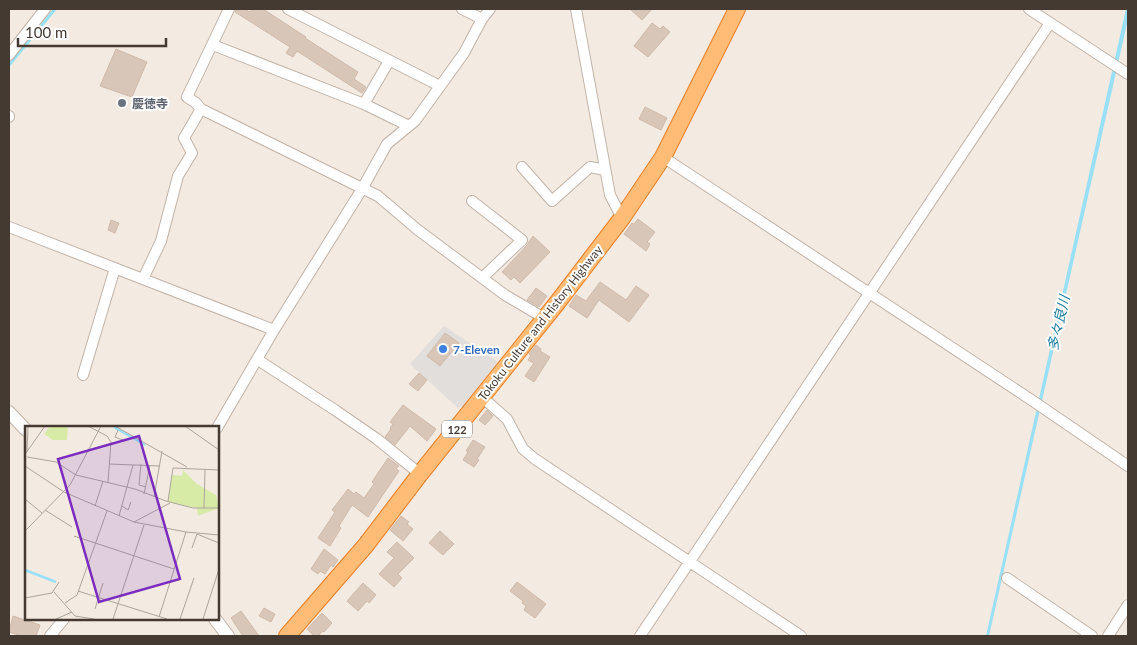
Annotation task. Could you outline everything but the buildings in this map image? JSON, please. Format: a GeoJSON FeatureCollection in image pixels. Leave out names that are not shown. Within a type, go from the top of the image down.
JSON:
{"type":"FeatureCollection","features":[{"type":"Feature","properties":{"kind":"highway","name":"Tokoku Culture and History Highway"},"geometry":{"type":"LineString","coordinates":[[287,636],[366,545],[622,218],[663,156],[738,9]]}},
{"type":"Feature","properties":{"kind":"street"},"geometry":{"type":"LineString","coordinates":[[9,55],[45,9]]}},
{"type":"Feature","properties":{"kind":"street"},"geometry":{"type":"LineString","coordinates":[[229,9],[187,97],[201,109],[378,196],[418,230],[505,295],[544,318]]}},
{"type":"Feature","properties":{"kind":"street"},"geometry":{"type":"LineString","coordinates":[[288,9],[440,86]]}},
{"type":"Feature","properties":{"kind":"street"},"geometry":{"type":"LineString","coordinates":[[462,9],[482,19]]}},
{"type":"Feature","properties":{"kind":"street"},"geometry":{"type":"LineString","coordinates":[[218,426],[274,330],[362,189],[387,144],[415,121],[464,53],[482,19],[490,9]]}},
{"type":"Feature","properties":{"kind":"street"},"geometry":{"type":"LineString","coordinates":[[576,9],[610,195],[622,218]]}},
{"type":"Feature","properties":{"kind":"street"},"geometry":{"type":"LineString","coordinates":[[1029,9],[1128,74]]}},
{"type":"Feature","properties":{"kind":"street"},"geometry":{"type":"LineString","coordinates":[[640,636],[1050,23]]}},
{"type":"Feature","properties":{"kind":"street"},"geometry":{"type":"LineString","coordinates":[[213,45],[364,104],[409,126]]}},
{"type":"Feature","properties":{"kind":"street"},"geometry":{"type":"LineString","coordinates":[[364,104],[389,61]]}},
{"type":"Feature","properties":{"kind":"street"},"geometry":{"type":"LineString","coordinates":[[143,279],[161,241],[178,176],[192,153],[184,138],[201,109]]}},
{"type":"Feature","properties":{"kind":"street"},"geometry":{"type":"LineString","coordinates":[[663,156],[1128,466]]}},
{"type":"Feature","properties":{"kind":"street"},"geometry":{"type":"LineString","coordinates":[[522,167],[552,201],[590,166],[606,170]]}},
{"type":"Feature","properties":{"kind":"street"},"geometry":{"type":"LineString","coordinates":[[472,200],[522,240],[482,278]]}},
{"type":"Feature","properties":{"kind":"street"},"geometry":{"type":"LineString","coordinates":[[9,227],[274,330]]}},
{"type":"Feature","properties":{"kind":"street"},"geometry":{"type":"LineString","coordinates":[[83,375],[115,268]]}},
{"type":"Feature","properties":{"kind":"street"},"geometry":{"type":"LineString","coordinates":[[258,360],[370,434],[420,474]]}},
{"type":"Feature","properties":{"kind":"street"},"geometry":{"type":"LineString","coordinates":[[482,397],[507,419],[523,449],[535,459],[801,636]]}},
{"type":"Feature","properties":{"kind":"street"},"geometry":{"type":"LineString","coordinates":[[9,412],[25,429]]}},
{"type":"Feature","properties":{"kind":"street"},"geometry":{"type":"LineString","coordinates":[[1007,578],[1092,636]]}},
{"type":"Feature","properties":{"kind":"street"},"geometry":{"type":"LineString","coordinates":[[1108,636],[1128,606]]}},
{"type":"Feature","properties":{"kind":"street"},"geometry":{"type":"LineString","coordinates":[[50,636],[63,620]]}},
{"type":"Feature","properties":{"kind":"street"},"geometry":{"type":"LineString","coordinates":[[216,620],[228,636]]}},
{"type":"Feature","properties":{"kind":"shaded area"},"geometry":{"type":"Polygon","coordinates":[[[444,326],[498,362],[463,406],[458,408],[410,364],[444,326]]]}},
{"type":"Feature","properties":{"kind":"water","name":"多々良川"},"geometry":{"type":"Polygon","coordinates":[[[1126,9],[1128,9],[1128,19],[989,636],[986,636],[1126,9]]]}},
{"type":"Feature","properties":{"kind":"waterway"},"geometry":{"type":"LineString","coordinates":[[9,65],[55,9]]}},
{"type":"Feature","properties":{"kind":"place","name":"慶徳寺"},"geometry":{"type":"Point","coordinates":[122,103]}},
{"type":"Feature","properties":{"kind":"place","name":"7-Eleven"},"geometry":{"type":"Point","coordinates":[443,349]}}]}
